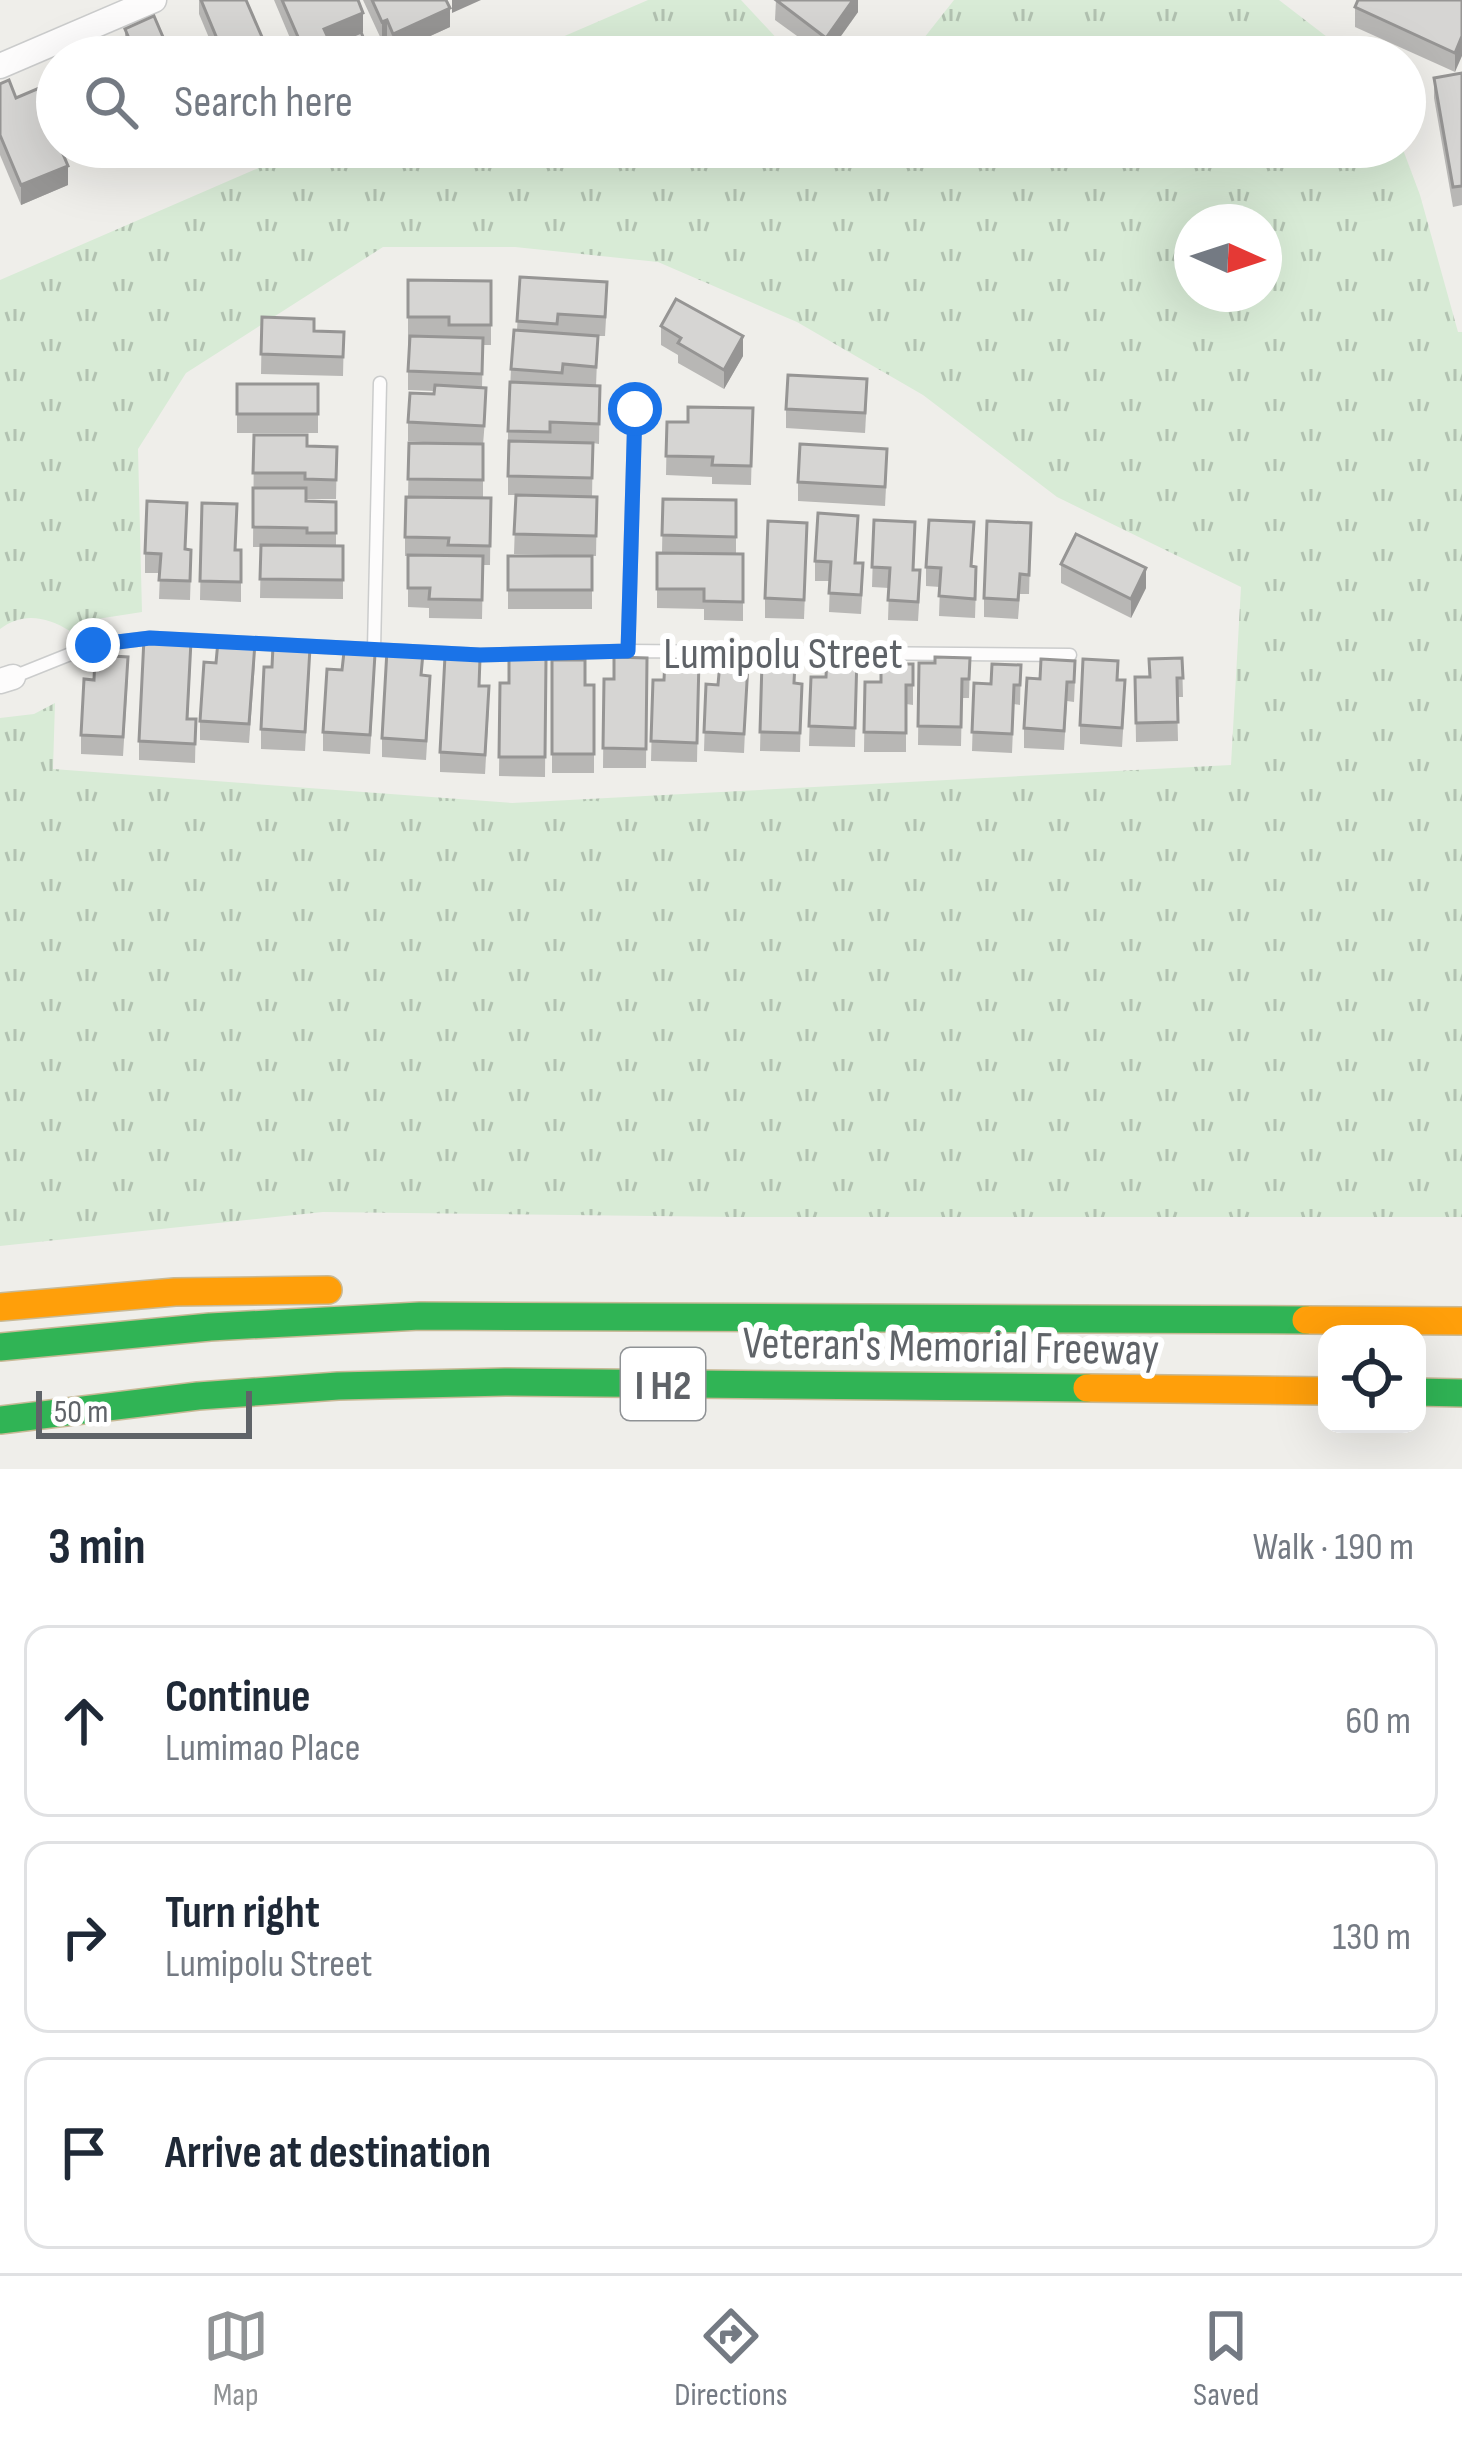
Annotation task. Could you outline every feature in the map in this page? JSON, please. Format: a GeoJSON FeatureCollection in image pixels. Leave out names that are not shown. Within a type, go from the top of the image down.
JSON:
{"type":"FeatureCollection","features":[{"type":"Feature","properties":{"kind":"highway"},"geometry":{"type":"LineString","coordinates":[[0,1307],[176,1292],[376,1292],[817,1318]]}},
{"type":"Feature","properties":{"kind":"highway","name":"I H2"},"geometry":{"type":"LineString","coordinates":[[0,1347],[112,1332],[420,1316],[817,1318]]}},
{"type":"Feature","properties":{"kind":"highway","name":"Veteran's Memorial Freeway"},"geometry":{"type":"LineString","coordinates":[[817,1318],[1462,1321]]}},
{"type":"Feature","properties":{"kind":"highway","name":"Veteran's Memorial Freeway"},"geometry":{"type":"LineString","coordinates":[[0,1420],[198,1396],[505,1382],[1318,1391]]}},
{"type":"Feature","properties":{"kind":"highway"},"geometry":{"type":"LineString","coordinates":[[1426,1393],[1462,1393]]}},
{"type":"Feature","properties":{"kind":"street"},"geometry":{"type":"LineString","coordinates":[[70,36],[154,0]]}},
{"type":"Feature","properties":{"kind":"street"},"geometry":{"type":"LineString","coordinates":[[0,66],[36,51]]}},
{"type":"Feature","properties":{"kind":"lane"},"geometry":{"type":"LineString","coordinates":[[374,649],[380,383]]}},
{"type":"Feature","properties":{"kind":"lane"},"geometry":{"type":"LineString","coordinates":[[628,651],[635,409]]}},
{"type":"Feature","properties":{"kind":"lane","name":"Lumipolu Street"},"geometry":{"type":"LineString","coordinates":[[7,679],[93,645],[150,638],[480,655],[628,651],[1070,655]]}},
{"type":"Feature","properties":{"kind":"green space"},"geometry":{"type":"Polygon","coordinates":[[[648,0],[741,0],[774,36],[565,36],[648,0]]]}},
{"type":"Feature","properties":{"kind":"green space"},"geometry":{"type":"Polygon","coordinates":[[[954,0],[1279,0],[1326,36],[926,36],[954,0]]]}},
{"type":"Feature","properties":{"kind":"green space"},"geometry":{"type":"Polygon","coordinates":[[[259,168],[1410,168],[1458,332],[1462,332],[1462,1217],[323,1212],[0,1246],[0,718],[34,714],[55,703],[53,769],[512,803],[1231,765],[1241,587],[1057,497],[923,395],[797,322],[658,262],[515,247],[383,247],[186,373],[138,449],[142,612],[97,619],[70,631],[34,618],[0,629],[0,280],[259,168]]]}},
{"type":"Feature","properties":{"kind":"building"},"geometry":{"type":"Polygon","coordinates":[[[201,0],[246,0],[262,36],[216,36],[201,0]]]}},
{"type":"Feature","properties":{"kind":"building"},"geometry":{"type":"Polygon","coordinates":[[[282,0],[358,0],[363,13],[324,29],[327,36],[298,36],[282,0]]]}},
{"type":"Feature","properties":{"kind":"building"},"geometry":{"type":"Polygon","coordinates":[[[372,0],[446,0],[450,8],[393,34],[372,0]]]}},
{"type":"Feature","properties":{"kind":"building"},"geometry":{"type":"Polygon","coordinates":[[[776,0],[853,0],[823,36],[776,0]]]}},
{"type":"Feature","properties":{"kind":"building"},"geometry":{"type":"Polygon","coordinates":[[[1358,0],[1462,0],[1462,36],[1455,53],[1355,7],[1358,0]]]}},
{"type":"Feature","properties":{"kind":"building"},"geometry":{"type":"Polygon","coordinates":[[[154,16],[163,36],[128,36],[125,29],[154,16]]]}},
{"type":"Feature","properties":{"kind":"building"},"geometry":{"type":"Polygon","coordinates":[[[1462,73],[1462,186],[1453,187],[1434,78],[1462,73]]]}},
{"type":"Feature","properties":{"kind":"building"},"geometry":{"type":"Polygon","coordinates":[[[9,80],[16,98],[36,89],[36,168],[63,168],[21,185],[0,135],[0,84],[9,80]]]}},
{"type":"Feature","properties":{"kind":"building"},"geometry":{"type":"Polygon","coordinates":[[[520,277],[607,282],[605,317],[558,314],[557,324],[517,321],[520,277]]]}},
{"type":"Feature","properties":{"kind":"building"},"geometry":{"type":"Polygon","coordinates":[[[408,280],[491,281],[491,325],[449,325],[449,317],[408,317],[408,280]]]}},
{"type":"Feature","properties":{"kind":"building"},"geometry":{"type":"Polygon","coordinates":[[[676,299],[743,336],[724,370],[678,343],[681,338],[661,326],[676,299]]]}},
{"type":"Feature","properties":{"kind":"building"},"geometry":{"type":"Polygon","coordinates":[[[262,317],[314,319],[314,331],[344,332],[343,357],[261,354],[262,317]]]}},
{"type":"Feature","properties":{"kind":"building"},"geometry":{"type":"Polygon","coordinates":[[[514,330],[598,336],[596,367],[563,364],[562,373],[511,369],[514,330]]]}},
{"type":"Feature","properties":{"kind":"building"},"geometry":{"type":"Polygon","coordinates":[[[410,336],[483,338],[482,374],[408,371],[410,336]]]}},
{"type":"Feature","properties":{"kind":"building"},"geometry":{"type":"Polygon","coordinates":[[[788,375],[867,379],[865,413],[786,409],[788,375]]]}},
{"type":"Feature","properties":{"kind":"building"},"geometry":{"type":"Polygon","coordinates":[[[510,382],[600,386],[599,424],[550,422],[550,432],[508,431],[510,382]]]}},
{"type":"Feature","properties":{"kind":"building"},"geometry":{"type":"Polygon","coordinates":[[[237,384],[318,384],[318,414],[237,414],[237,384]]]}},
{"type":"Feature","properties":{"kind":"building"},"geometry":{"type":"Polygon","coordinates":[[[435,385],[486,388],[484,426],[408,422],[410,393],[434,394],[435,385]]]}},
{"type":"Feature","properties":{"kind":"building"},"geometry":{"type":"Polygon","coordinates":[[[688,407],[753,408],[751,466],[712,465],[713,457],[666,456],[667,422],[688,422],[688,407]]]}},
{"type":"Feature","properties":{"kind":"building"},"geometry":{"type":"Polygon","coordinates":[[[254,435],[307,435],[307,446],[337,447],[336,480],[305,479],[305,473],[253,473],[254,435]]]}},
{"type":"Feature","properties":{"kind":"building"},"geometry":{"type":"Polygon","coordinates":[[[509,441],[593,443],[592,478],[508,476],[509,441]]]}},
{"type":"Feature","properties":{"kind":"building"},"geometry":{"type":"Polygon","coordinates":[[[409,443],[483,444],[483,480],[408,479],[409,443]]]}},
{"type":"Feature","properties":{"kind":"building"},"geometry":{"type":"Polygon","coordinates":[[[800,444],[887,449],[885,487],[798,482],[800,444]]]}},
{"type":"Feature","properties":{"kind":"building"},"geometry":{"type":"Polygon","coordinates":[[[253,488],[306,488],[306,501],[336,502],[336,533],[253,527],[253,488]]]}},
{"type":"Feature","properties":{"kind":"building"},"geometry":{"type":"Polygon","coordinates":[[[516,495],[597,497],[596,536],[514,534],[516,495]]]}},
{"type":"Feature","properties":{"kind":"building"},"geometry":{"type":"Polygon","coordinates":[[[406,497],[491,498],[490,546],[448,545],[449,538],[405,537],[406,497]]]}},
{"type":"Feature","properties":{"kind":"building"},"geometry":{"type":"Polygon","coordinates":[[[663,499],[736,500],[736,537],[662,535],[663,499]]]}},
{"type":"Feature","properties":{"kind":"building"},"geometry":{"type":"Polygon","coordinates":[[[147,501],[187,503],[185,549],[191,550],[190,581],[159,580],[161,554],[145,553],[147,501]]]}},
{"type":"Feature","properties":{"kind":"building"},"geometry":{"type":"Polygon","coordinates":[[[202,503],[237,504],[235,550],[241,550],[241,582],[200,581],[202,503]]]}},
{"type":"Feature","properties":{"kind":"building"},"geometry":{"type":"Polygon","coordinates":[[[818,513],[858,516],[855,563],[863,563],[861,595],[829,593],[831,562],[815,561],[818,513]]]}},
{"type":"Feature","properties":{"kind":"building"},"geometry":{"type":"Polygon","coordinates":[[[874,520],[915,522],[913,570],[920,570],[918,602],[888,600],[890,568],[872,567],[874,520]]]}},
{"type":"Feature","properties":{"kind":"building"},"geometry":{"type":"Polygon","coordinates":[[[929,520],[974,522],[975,599],[939,596],[941,568],[926,567],[929,520]]]}},
{"type":"Feature","properties":{"kind":"building"},"geometry":{"type":"Polygon","coordinates":[[[768,521],[807,523],[804,600],[765,598],[768,521]]]}},
{"type":"Feature","properties":{"kind":"building"},"geometry":{"type":"Polygon","coordinates":[[[987,521],[1031,523],[1029,575],[1020,574],[1018,600],[984,598],[987,521]]]}},
{"type":"Feature","properties":{"kind":"building"},"geometry":{"type":"Polygon","coordinates":[[[1076,534],[1146,568],[1131,599],[1061,564],[1076,534]]]}},
{"type":"Feature","properties":{"kind":"building"},"geometry":{"type":"Polygon","coordinates":[[[261,545],[343,546],[343,580],[260,579],[261,545]]]}},
{"type":"Feature","properties":{"kind":"building"},"geometry":{"type":"Polygon","coordinates":[[[657,553],[743,554],[743,602],[704,601],[704,589],[657,589],[657,553]]]}},
{"type":"Feature","properties":{"kind":"building"},"geometry":{"type":"Polygon","coordinates":[[[408,555],[483,556],[482,600],[429,599],[430,588],[408,588],[408,555]]]}},
{"type":"Feature","properties":{"kind":"building"},"geometry":{"type":"Polygon","coordinates":[[[508,556],[592,556],[592,590],[508,590],[508,556]]]}},
{"type":"Feature","properties":{"kind":"building"},"geometry":{"type":"Polygon","coordinates":[[[144,638],[191,641],[187,719],[196,719],[195,744],[139,741],[144,638]]]}},
{"type":"Feature","properties":{"kind":"building"},"geometry":{"type":"Polygon","coordinates":[[[218,641],[255,643],[249,724],[200,721],[204,662],[216,663],[218,641]]]}},
{"type":"Feature","properties":{"kind":"building"},"geometry":{"type":"Polygon","coordinates":[[[273,646],[310,648],[305,732],[261,729],[264,667],[272,667],[273,646]]]}},
{"type":"Feature","properties":{"kind":"building"},"geometry":{"type":"Polygon","coordinates":[[[387,650],[423,653],[421,675],[430,676],[426,741],[382,738],[387,650]]]}},
{"type":"Feature","properties":{"kind":"building"},"geometry":{"type":"Polygon","coordinates":[[[344,652],[375,654],[370,735],[323,732],[327,669],[342,670],[344,652]]]}},
{"type":"Feature","properties":{"kind":"building"},"geometry":{"type":"Polygon","coordinates":[[[827,654],[857,655],[855,728],[809,726],[811,677],[826,677],[827,654]]]}},
{"type":"Feature","properties":{"kind":"building"},"geometry":{"type":"Polygon","coordinates":[[[95,655],[128,657],[123,737],[81,735],[84,679],[94,680],[95,655]]]}},
{"type":"Feature","properties":{"kind":"building"},"geometry":{"type":"Polygon","coordinates":[[[445,656],[480,658],[479,686],[489,686],[485,755],[440,752],[445,656]]]}},
{"type":"Feature","properties":{"kind":"building"},"geometry":{"type":"Polygon","coordinates":[[[614,657],[647,658],[646,749],[603,748],[604,679],[614,679],[614,657]]]}},
{"type":"Feature","properties":{"kind":"building"},"geometry":{"type":"Polygon","coordinates":[[[935,657],[970,658],[969,679],[962,679],[961,727],[918,726],[919,663],[935,663],[935,657]]]}},
{"type":"Feature","properties":{"kind":"building"},"geometry":{"type":"Polygon","coordinates":[[[509,658],[546,659],[545,757],[499,757],[500,683],[509,683],[509,658]]]}},
{"type":"Feature","properties":{"kind":"building"},"geometry":{"type":"Polygon","coordinates":[[[1182,658],[1183,678],[1177,678],[1178,722],[1136,723],[1135,677],[1150,677],[1149,659],[1182,658]]]}},
{"type":"Feature","properties":{"kind":"building"},"geometry":{"type":"Polygon","coordinates":[[[665,659],[699,660],[697,743],[651,741],[653,680],[664,680],[665,659]]]}},
{"type":"Feature","properties":{"kind":"building"},"geometry":{"type":"Polygon","coordinates":[[[1041,659],[1075,661],[1074,682],[1067,682],[1064,731],[1024,728],[1027,678],[1040,679],[1041,659]]]}},
{"type":"Feature","properties":{"kind":"building"},"geometry":{"type":"Polygon","coordinates":[[[1083,659],[1118,661],[1117,680],[1125,680],[1122,728],[1080,725],[1083,659]]]}},
{"type":"Feature","properties":{"kind":"building"},"geometry":{"type":"Polygon","coordinates":[[[552,660],[585,660],[585,685],[594,685],[594,754],[552,754],[552,660]]]}},
{"type":"Feature","properties":{"kind":"building"},"geometry":{"type":"Polygon","coordinates":[[[720,662],[748,664],[744,734],[704,732],[706,684],[718,685],[720,662]]]}},
{"type":"Feature","properties":{"kind":"building"},"geometry":{"type":"Polygon","coordinates":[[[762,662],[795,662],[794,683],[802,684],[800,733],[760,732],[762,662]]]}},
{"type":"Feature","properties":{"kind":"building"},"geometry":{"type":"Polygon","coordinates":[[[881,664],[913,664],[913,685],[906,685],[906,733],[864,732],[865,682],[881,682],[881,664]]]}},
{"type":"Feature","properties":{"kind":"building"},"geometry":{"type":"Polygon","coordinates":[[[992,664],[1021,665],[1020,685],[1014,685],[1012,734],[972,732],[974,683],[991,684],[992,664]]]}},
{"type":"Feature","properties":{"kind":"traffic: fast"},"geometry":{"type":"LineString","coordinates":[[0,1347],[210,1327],[420,1316],[1306,1320]]}},
{"type":"Feature","properties":{"kind":"traffic: fast"},"geometry":{"type":"LineString","coordinates":[[0,1420],[198,1396],[338,1386],[505,1382],[1087,1388]]}},
{"type":"Feature","properties":{"kind":"traffic: fast"},"geometry":{"type":"LineString","coordinates":[[1426,1392],[1462,1393]]}},
{"type":"Feature","properties":{"kind":"traffic: slow"},"geometry":{"type":"LineString","coordinates":[[0,1307],[175,1292],[328,1290]]}},
{"type":"Feature","properties":{"kind":"traffic: slow"},"geometry":{"type":"LineString","coordinates":[[1306,1320],[1462,1321]]}},
{"type":"Feature","properties":{"kind":"traffic: slow"},"geometry":{"type":"LineString","coordinates":[[1087,1388],[1318,1391]]}},
{"type":"Feature","properties":{"kind":"route"},"geometry":{"type":"LineString","coordinates":[[93,645],[150,638],[480,655],[628,651],[635,409]]}}]}
